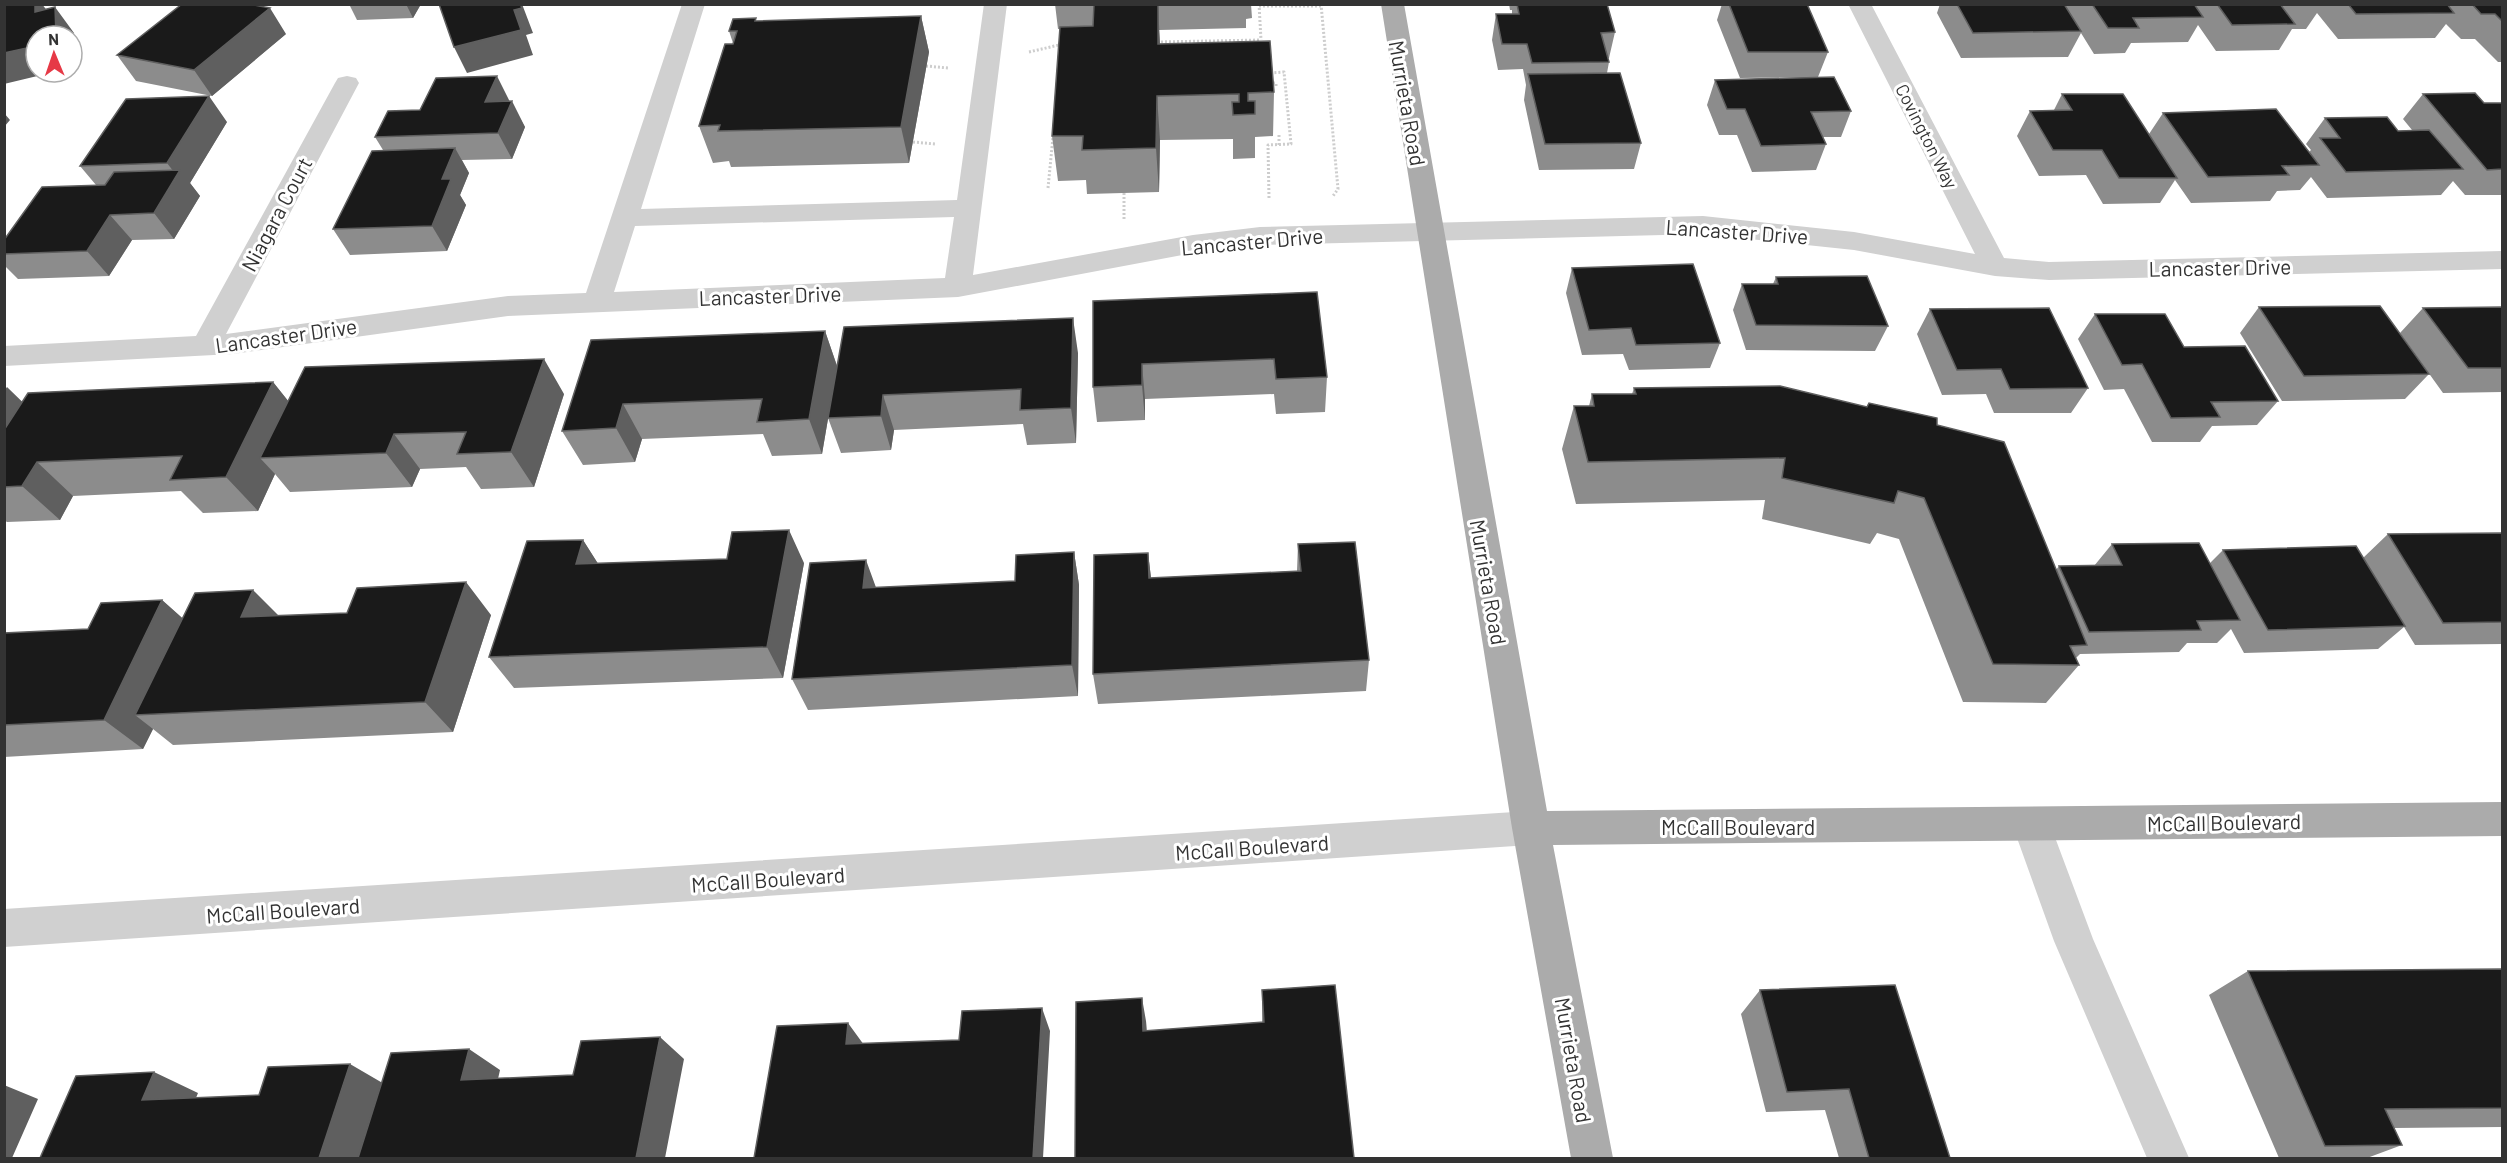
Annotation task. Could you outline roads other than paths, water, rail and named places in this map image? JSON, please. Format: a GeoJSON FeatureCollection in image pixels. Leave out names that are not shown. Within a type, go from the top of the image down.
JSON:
{"type":"FeatureCollection","features":[{"type":"Feature","properties":{"kind":"main road","name":"Murrieta Road"},"geometry":{"type":"LineString","coordinates":[[1392,4],[1531,828],[1592,1158]]}},
{"type":"Feature","properties":{"kind":"main road","name":"McCall Boulevard"},"geometry":{"type":"LineString","coordinates":[[1531,828],[2502,819]]}},
{"type":"Feature","properties":{"kind":"street"},"geometry":{"type":"LineString","coordinates":[[597,302],[694,4]]}},
{"type":"Feature","properties":{"kind":"street"},"geometry":{"type":"LineString","coordinates":[[958,287],[996,4]]}},
{"type":"Feature","properties":{"kind":"street","name":"Covington Way"},"geometry":{"type":"LineString","coordinates":[[1859,4],[1995,267]]}},
{"type":"Feature","properties":{"kind":"street","name":"Niagara Court"},"geometry":{"type":"LineString","coordinates":[[205,346],[347,83]]}},
{"type":"Feature","properties":{"kind":"street"},"geometry":{"type":"LineString","coordinates":[[626,218],[969,208]]}},
{"type":"Feature","properties":{"kind":"street","name":"Lancaster Drive"},"geometry":{"type":"LineString","coordinates":[[4,356],[233,344],[508,306],[958,287],[1193,244],[1260,236],[1703,225],[1854,241],[1995,267],[2049,271],[2502,260]]}},
{"type":"Feature","properties":{"kind":"street"},"geometry":{"type":"LineString","coordinates":[[2031,824],[2074,941],[2168,1158]]}},
{"type":"Feature","properties":{"kind":"street","name":"McCall Boulevard"},"geometry":{"type":"LineString","coordinates":[[4,928],[1531,828]]}}]}
